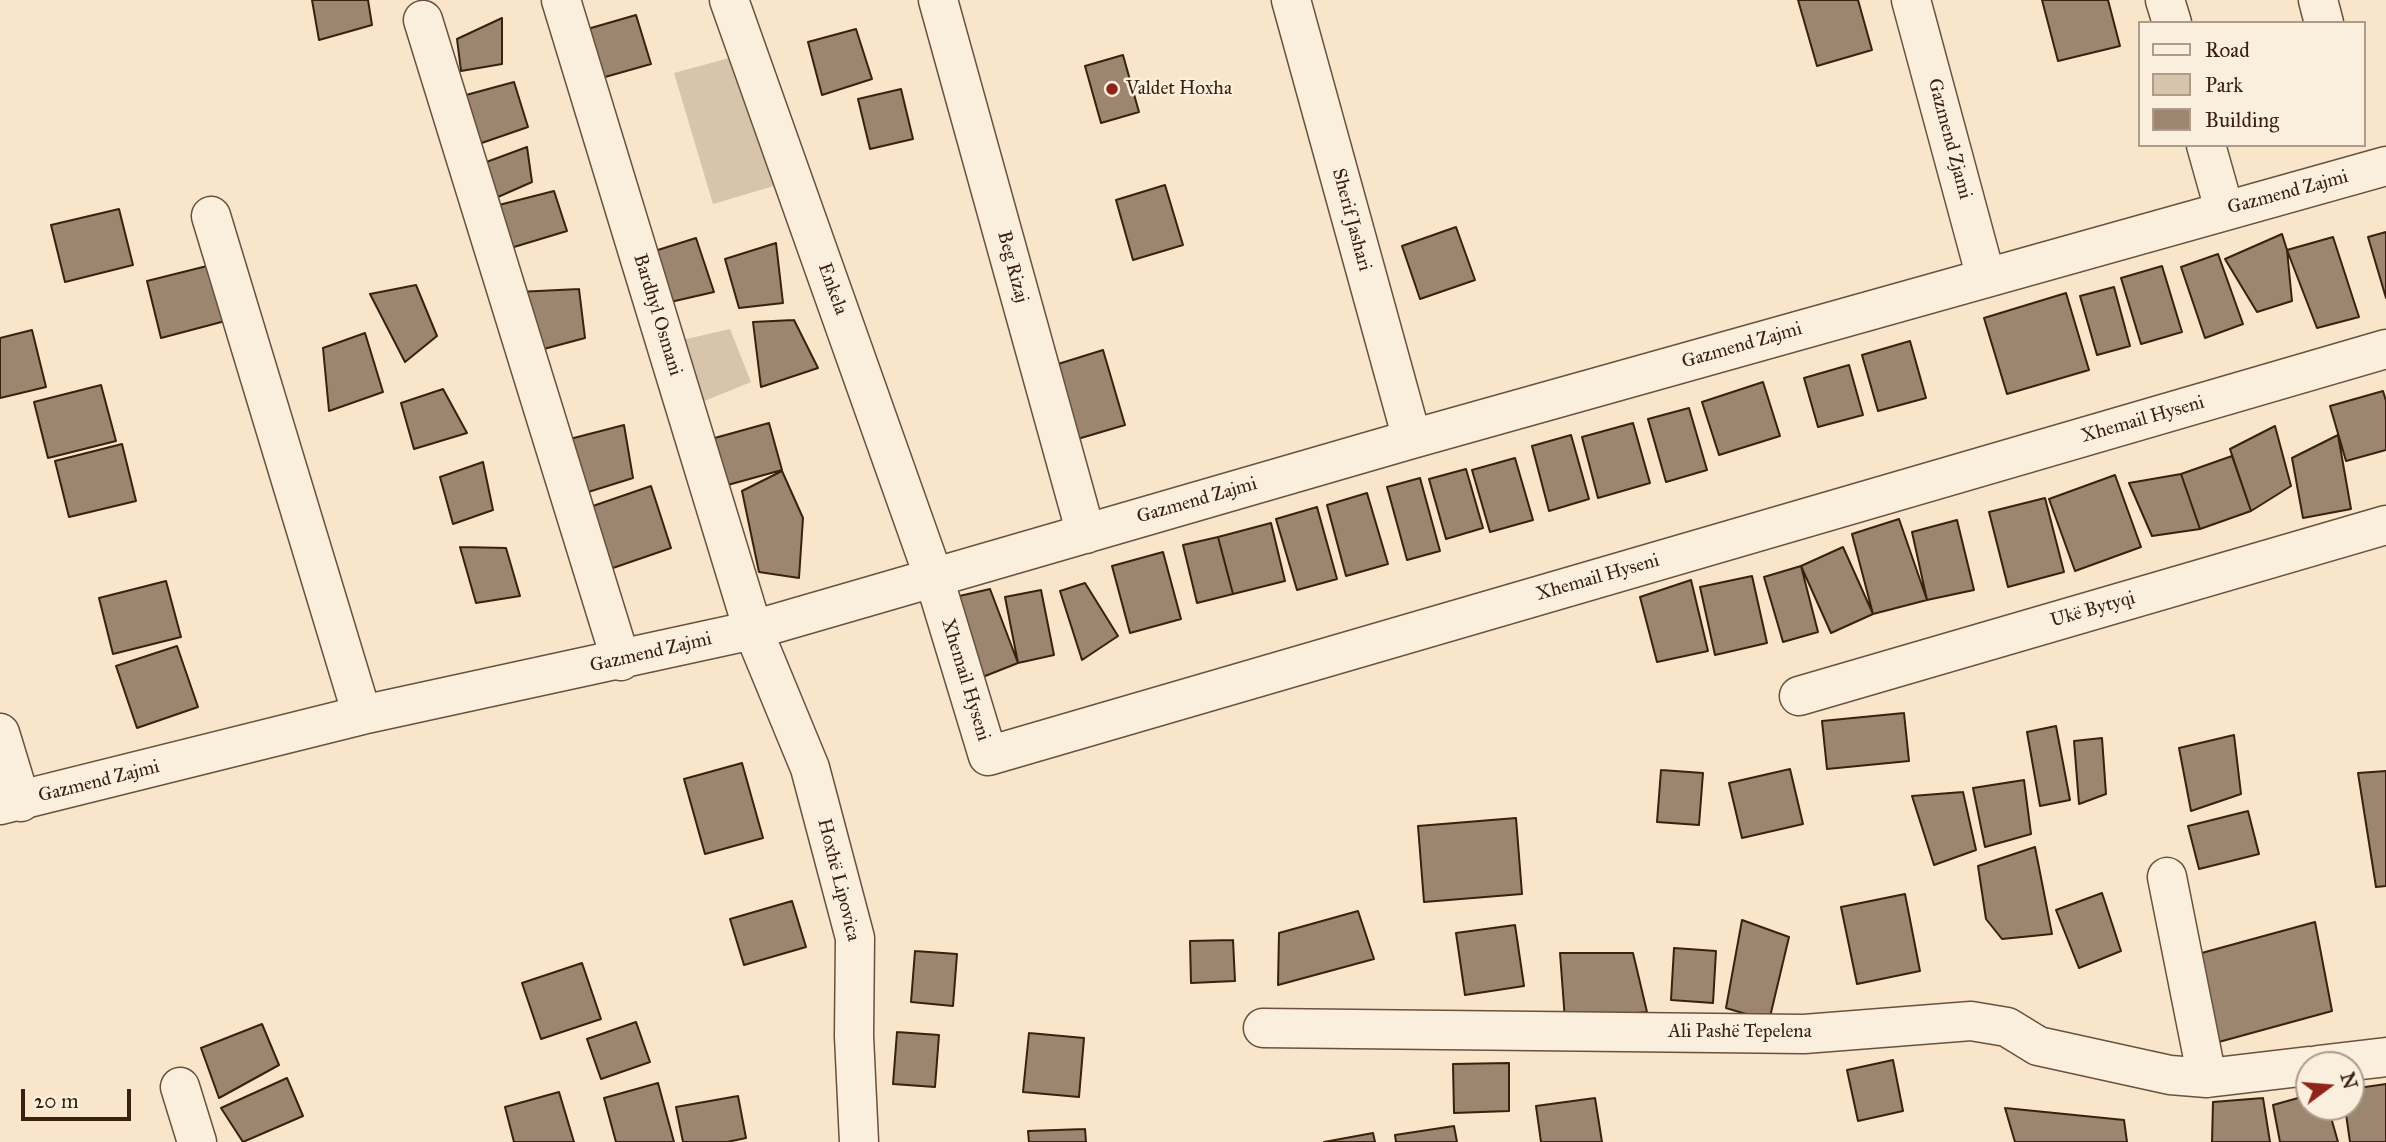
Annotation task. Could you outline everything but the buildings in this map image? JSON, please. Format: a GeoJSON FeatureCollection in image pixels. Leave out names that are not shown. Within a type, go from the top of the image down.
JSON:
{"type":"FeatureCollection","features":[{"type":"Feature","properties":{"kind":"street","name":"Bardhyl Osmani"},"geometry":{"type":"LineString","coordinates":[[561,0],[753,631]]}},
{"type":"Feature","properties":{"kind":"street","name":"Enkela"},"geometry":{"type":"LineString","coordinates":[[729,0],[934,578]]}},
{"type":"Feature","properties":{"kind":"street","name":"Beg Rizaj"},"geometry":{"type":"LineString","coordinates":[[938,0],[1086,534]]}},
{"type":"Feature","properties":{"kind":"street","name":"Sherif Jashari"},"geometry":{"type":"LineString","coordinates":[[1291,0],[1412,439]]}},
{"type":"Feature","properties":{"kind":"street","name":"Gazmend Zjami"},"geometry":{"type":"LineString","coordinates":[[1911,0],[1986,278]]}},
{"type":"Feature","properties":{"kind":"street"},"geometry":{"type":"LineString","coordinates":[[2165,0],[2171,21]]}},
{"type":"Feature","properties":{"kind":"street"},"geometry":{"type":"LineString","coordinates":[[2318,0],[2323,21]]}},
{"type":"Feature","properties":{"kind":"street"},"geometry":{"type":"LineString","coordinates":[[423,20],[621,661]]}},
{"type":"Feature","properties":{"kind":"street"},"geometry":{"type":"LineString","coordinates":[[2207,147],[2224,209]]}},
{"type":"Feature","properties":{"kind":"street","name":"Gazmend Zajmi"},"geometry":{"type":"LineString","coordinates":[[11,803],[362,715],[753,631],[1412,439],[2224,209],[2369,161]]}},
{"type":"Feature","properties":{"kind":"street"},"geometry":{"type":"LineString","coordinates":[[211,216],[362,715]]}},
{"type":"Feature","properties":{"kind":"street","name":"Xhemail Hyseni"},"geometry":{"type":"LineString","coordinates":[[934,578],[988,756],[2386,349]]}},
{"type":"Feature","properties":{"kind":"street","name":"Ukë Bytyqi"},"geometry":{"type":"LineString","coordinates":[[1799,695],[2386,525]]}},
{"type":"Feature","properties":{"kind":"street","name":"Hoxhë Lipovica"},"geometry":{"type":"LineString","coordinates":[[753,631],[810,768],[855,938],[854,1036],[859,1142]]}},
{"type":"Feature","properties":{"kind":"street"},"geometry":{"type":"LineString","coordinates":[[0,733],[11,803]]}},
{"type":"Feature","properties":{"kind":"street"},"geometry":{"type":"LineString","coordinates":[[2167,877],[2207,1078]]}},
{"type":"Feature","properties":{"kind":"street","name":"Ali Pashë Tepelena"},"geometry":{"type":"LineString","coordinates":[[1263,1028],[1804,1034],[1971,1021],[2007,1027],[2038,1046],[2170,1075],[2207,1078],[2295,1068]]}},
{"type":"Feature","properties":{"kind":"street"},"geometry":{"type":"LineString","coordinates":[[2365,1059],[2386,1057]]}},
{"type":"Feature","properties":{"kind":"street"},"geometry":{"type":"LineString","coordinates":[[180,1087],[197,1142]]}},
{"type":"Feature","properties":{"kind":"green space"},"geometry":{"type":"Polygon","coordinates":[[[729,58],[777,185],[713,204],[674,73],[729,58]]]}},
{"type":"Feature","properties":{"kind":"green space"},"geometry":{"type":"Polygon","coordinates":[[[730,329],[751,382],[697,404],[678,341],[730,329]]]}},
{"type":"Feature","properties":{"kind":"place","name":"Valdet Hoxha"},"geometry":{"type":"Point","coordinates":[1112,89]}}]}
